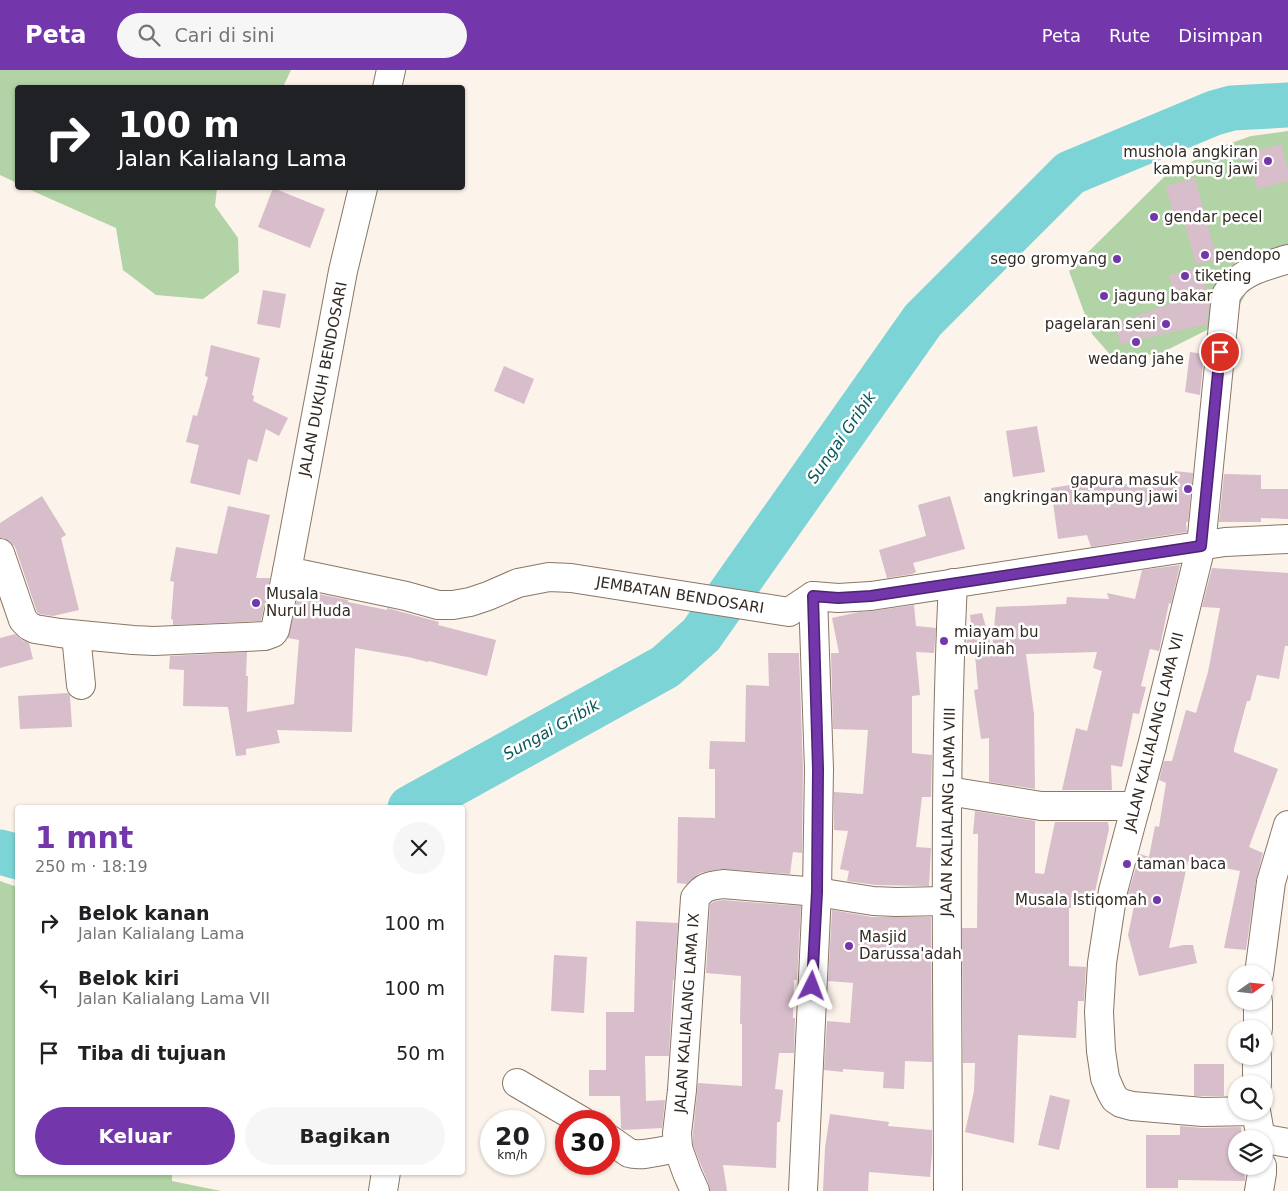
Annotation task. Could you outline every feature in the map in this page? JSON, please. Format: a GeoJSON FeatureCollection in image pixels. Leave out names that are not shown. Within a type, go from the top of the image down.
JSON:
{"type":"FeatureCollection","features":[{"type":"Feature","properties":{"kind":"street"},"geometry":{"type":"LineString","coordinates":[[388,85],[391,70]]}},
{"type":"Feature","properties":{"kind":"street","name":"JALAN DUKUH BENDOSARI"},"geometry":{"type":"LineString","coordinates":[[0,553],[23,620],[35,629],[76,635],[143,640],[265,636],[271,635],[276,630],[343,271],[363,190]]}},
{"type":"Feature","properties":{"kind":"street","name":"JALAN KALIALANG LAMA VII"},"geometry":{"type":"LineString","coordinates":[[1228,1112],[1203,1112],[1132,1106],[1120,1103],[1115,1099],[1108,1086],[1101,1051],[1099,1012],[1102,963],[1113,891],[1152,746],[1201,546],[1226,294],[1244,276],[1263,267],[1288,259]]}},
{"type":"Feature","properties":{"kind":"street"},"geometry":{"type":"LineString","coordinates":[[804,1191],[817,892],[818,769],[813,596],[838,598],[871,596],[1225,542],[1288,539]]}},
{"type":"Feature","properties":{"kind":"street","name":"JEMBATAN BENDOSARI"},"geometry":{"type":"LineString","coordinates":[[287,571],[406,596],[438,605],[470,602],[518,583],[548,577],[571,578],[789,612],[813,596]]}},
{"type":"Feature","properties":{"kind":"street","name":"JALAN KALIALANG LAMA VIII"},"geometry":{"type":"LineString","coordinates":[[948,1191],[946,901],[950,641],[953,583]]}},
{"type":"Feature","properties":{"kind":"street"},"geometry":{"type":"LineString","coordinates":[[76,635],[81,685]]}},
{"type":"Feature","properties":{"kind":"street"},"geometry":{"type":"LineString","coordinates":[[948,791],[1041,806],[1136,806]]}},
{"type":"Feature","properties":{"kind":"street"},"geometry":{"type":"LineString","coordinates":[[1260,965],[1271,882],[1288,825]]}},
{"type":"Feature","properties":{"kind":"street","name":"JALAN KALIALANG LAMA IX"},"geometry":{"type":"LineString","coordinates":[[695,1191],[678,1148],[677,1133],[682,1090],[696,898],[701,890],[709,886],[723,884],[817,892],[873,901],[946,901]]}},
{"type":"Feature","properties":{"kind":"street"},"geometry":{"type":"LineString","coordinates":[[517,1083],[563,1110]]}},
{"type":"Feature","properties":{"kind":"street"},"geometry":{"type":"LineString","coordinates":[[1273,1140],[1288,1143]]}},
{"type":"Feature","properties":{"kind":"street"},"geometry":{"type":"LineString","coordinates":[[620,1147],[632,1154],[678,1148]]}},
{"type":"Feature","properties":{"kind":"street"},"geometry":{"type":"LineString","coordinates":[[383,1191],[386,1175]]}},
{"type":"Feature","properties":{"kind":"street"},"geometry":{"type":"LineString","coordinates":[[1259,1191],[1262,1175]]}},
{"type":"Feature","properties":{"kind":"green space"},"geometry":{"type":"Polygon","coordinates":[[[0,70],[291,70],[284,85],[15,85],[15,182],[0,175],[0,70]]]}},
{"type":"Feature","properties":{"kind":"green space"},"geometry":{"type":"Polygon","coordinates":[[[1288,131],[1288,275],[1254,279],[1233,317],[1161,353],[1115,360],[1092,334],[1069,271],[1166,175],[1220,147],[1251,136],[1288,131]]]}},
{"type":"Feature","properties":{"kind":"green space"},"geometry":{"type":"Polygon","coordinates":[[[30,190],[217,190],[215,206],[238,238],[239,272],[203,299],[156,295],[123,270],[116,228],[30,190]]]}},
{"type":"Feature","properties":{"kind":"green space"},"geometry":{"type":"Polygon","coordinates":[[[0,881],[15,886],[15,1175],[172,1175],[172,1181],[221,1191],[0,1191],[0,881]]]}},
{"type":"Feature","properties":{"kind":"building","name":"mushola angkiran kampung jawi"},"geometry":{"type":"Polygon","coordinates":[[[1281,144],[1288,169],[1288,181],[1257,189],[1248,153],[1281,144]]]}},
{"type":"Feature","properties":{"kind":"building"},"geometry":{"type":"Polygon","coordinates":[[[1195,178],[1217,259],[1196,265],[1184,220],[1175,221],[1166,186],[1195,178]]]}},
{"type":"Feature","properties":{"kind":"building"},"geometry":{"type":"Polygon","coordinates":[[[272,190],[278,190],[325,209],[310,248],[258,227],[272,190]]]}},
{"type":"Feature","properties":{"kind":"building"},"geometry":{"type":"Polygon","coordinates":[[[1199,268],[1210,301],[1207,324],[1121,344],[1114,324],[1176,302],[1169,275],[1199,268]]]}},
{"type":"Feature","properties":{"kind":"building"},"geometry":{"type":"Polygon","coordinates":[[[263,290],[286,294],[280,328],[257,324],[263,290]]]}},
{"type":"Feature","properties":{"kind":"building"},"geometry":{"type":"Polygon","coordinates":[[[211,345],[260,358],[252,395],[254,396],[253,401],[288,418],[279,436],[266,429],[257,462],[248,459],[240,495],[190,483],[199,445],[186,442],[193,415],[197,416],[208,377],[205,376],[211,345]]]}},
{"type":"Feature","properties":{"kind":"building"},"geometry":{"type":"Polygon","coordinates":[[[1190,352],[1204,354],[1200,395],[1185,392],[1190,352]]]}},
{"type":"Feature","properties":{"kind":"building"},"geometry":{"type":"Polygon","coordinates":[[[504,366],[534,379],[524,404],[494,391],[504,366]]]}},
{"type":"Feature","properties":{"kind":"building"},"geometry":{"type":"Polygon","coordinates":[[[1037,426],[1045,472],[1013,477],[1006,431],[1037,426]]]}},
{"type":"Feature","properties":{"kind":"building"},"geometry":{"type":"Polygon","coordinates":[[[1175,471],[1193,473],[1188,522],[1186,522],[1187,532],[1091,547],[1087,535],[1058,539],[1051,488],[1089,482],[1173,487],[1175,471]]]}},
{"type":"Feature","properties":{"kind":"building"},"geometry":{"type":"Polygon","coordinates":[[[1224,474],[1261,475],[1261,489],[1288,489],[1288,519],[1261,518],[1261,522],[1219,522],[1224,474]]]}},
{"type":"Feature","properties":{"kind":"building"},"geometry":{"type":"Polygon","coordinates":[[[42,496],[66,535],[61,538],[79,610],[53,616],[37,612],[15,547],[10,541],[0,538],[0,523],[42,496]]]}},
{"type":"Feature","properties":{"kind":"building"},"geometry":{"type":"Polygon","coordinates":[[[950,496],[965,549],[913,563],[916,572],[887,578],[879,550],[926,536],[918,505],[950,496]]]}},
{"type":"Feature","properties":{"kind":"building"},"geometry":{"type":"Polygon","coordinates":[[[228,506],[270,515],[256,578],[270,578],[261,621],[173,625],[173,620],[171,619],[174,582],[170,581],[176,547],[217,554],[228,506]]]}},
{"type":"Feature","properties":{"kind":"building"},"geometry":{"type":"Polygon","coordinates":[[[1180,565],[1171,604],[1169,603],[1159,651],[1150,649],[1141,686],[1146,687],[1139,714],[1133,713],[1122,767],[1111,765],[1112,790],[1062,790],[1076,728],[1087,731],[1102,671],[1093,668],[1097,652],[1026,654],[1034,714],[1035,789],[989,782],[989,738],[981,739],[974,690],[978,689],[975,655],[966,655],[967,631],[972,632],[970,615],[982,613],[992,649],[996,607],[1066,604],[1067,597],[1109,599],[1107,593],[1135,599],[1142,570],[1180,565]]]}},
{"type":"Feature","properties":{"kind":"building"},"geometry":{"type":"Polygon","coordinates":[[[1212,568],[1288,573],[1288,646],[1285,646],[1279,679],[1257,675],[1250,701],[1247,701],[1234,749],[1234,752],[1278,769],[1249,847],[1263,853],[1256,880],[1246,950],[1224,948],[1240,871],[1188,861],[1169,948],[1193,945],[1197,963],[1139,976],[1128,935],[1136,896],[1128,896],[1128,894],[1140,854],[1149,857],[1155,826],[1159,827],[1166,783],[1159,780],[1164,761],[1172,761],[1186,710],[1196,713],[1208,672],[1220,608],[1202,607],[1212,568]]]}},
{"type":"Feature","properties":{"kind":"building"},"geometry":{"type":"Polygon","coordinates":[[[299,590],[387,610],[387,608],[439,622],[438,625],[496,640],[487,676],[429,661],[355,648],[352,732],[277,730],[280,743],[246,749],[246,755],[236,756],[228,707],[183,706],[184,670],[169,669],[170,656],[247,652],[247,712],[294,704],[299,640],[288,638],[299,590]]]}},
{"type":"Feature","properties":{"kind":"building"},"geometry":{"type":"Polygon","coordinates":[[[914,605],[916,626],[936,628],[934,653],[916,652],[920,695],[912,696],[912,753],[932,755],[931,797],[922,797],[916,847],[931,848],[929,886],[875,885],[847,881],[849,871],[840,869],[848,831],[834,830],[834,792],[863,794],[868,730],[833,729],[831,653],[839,653],[832,618],[859,612],[914,605]]]}},
{"type":"Feature","properties":{"kind":"building"},"geometry":{"type":"Polygon","coordinates":[[[15,634],[29,643],[33,659],[0,668],[0,638],[15,634]]]}},
{"type":"Feature","properties":{"kind":"building"},"geometry":{"type":"Polygon","coordinates":[[[768,653],[799,653],[803,769],[802,853],[793,852],[790,874],[721,869],[700,873],[687,884],[677,883],[678,817],[715,818],[715,769],[709,769],[710,741],[745,742],[746,685],[769,686],[768,653]]]}},
{"type":"Feature","properties":{"kind":"building"},"geometry":{"type":"Polygon","coordinates":[[[68,693],[70,696],[72,727],[20,729],[18,696],[68,693]]]}},
{"type":"Feature","properties":{"kind":"building"},"geometry":{"type":"Polygon","coordinates":[[[975,811],[1035,821],[1035,873],[1044,874],[1055,822],[1108,822],[1109,829],[1094,896],[1071,897],[1071,908],[1069,908],[1069,966],[1086,967],[1084,1001],[1078,1001],[1076,1038],[1018,1035],[1014,1143],[965,1132],[974,1091],[975,1063],[963,1063],[962,928],[977,928],[978,834],[973,834],[975,811]]]}},
{"type":"Feature","properties":{"kind":"building"},"geometry":{"type":"Polygon","coordinates":[[[723,900],[801,906],[797,980],[794,980],[794,1053],[779,1053],[775,1089],[783,1090],[780,1122],[777,1122],[776,1168],[723,1165],[727,1191],[710,1191],[693,1145],[698,1083],[742,1086],[741,976],[706,973],[710,904],[723,900]]]}},
{"type":"Feature","properties":{"kind":"building"},"geometry":{"type":"Polygon","coordinates":[[[832,910],[872,917],[931,917],[932,1062],[905,1061],[904,1089],[883,1088],[884,1072],[843,1069],[843,1072],[824,1070],[827,1021],[850,1023],[853,983],[828,981],[832,910]]]}},
{"type":"Feature","properties":{"kind":"building"},"geometry":{"type":"Polygon","coordinates":[[[636,921],[678,923],[669,1056],[645,1056],[646,1101],[665,1100],[662,1128],[623,1130],[621,1128],[620,1096],[589,1096],[589,1070],[606,1070],[606,1012],[634,1012],[636,921]]]}},
{"type":"Feature","properties":{"kind":"building"},"geometry":{"type":"Polygon","coordinates":[[[554,955],[587,957],[584,1013],[551,1011],[554,955]]]}},
{"type":"Feature","properties":{"kind":"building"},"geometry":{"type":"Polygon","coordinates":[[[1194,1064],[1224,1064],[1224,1096],[1194,1096],[1194,1064]]]}},
{"type":"Feature","properties":{"kind":"building"},"geometry":{"type":"Polygon","coordinates":[[[1050,1095],[1070,1100],[1059,1150],[1038,1145],[1050,1095]]]}},
{"type":"Feature","properties":{"kind":"building"},"geometry":{"type":"Polygon","coordinates":[[[830,1114],[889,1122],[888,1126],[932,1130],[930,1177],[869,1172],[868,1191],[823,1191],[825,1148],[830,1114]]]}},
{"type":"Feature","properties":{"kind":"building"},"geometry":{"type":"Polygon","coordinates":[[[1180,1126],[1203,1128],[1241,1127],[1241,1130],[1228,1130],[1228,1175],[1245,1175],[1245,1181],[1178,1180],[1178,1188],[1146,1188],[1146,1135],[1180,1135],[1180,1126]]]}},
{"type":"Feature","properties":{"kind":"waterway","name":"Sungai Gribik"},"geometry":{"type":"LineString","coordinates":[[415,805],[665,667],[701,635],[923,320],[1070,173],[1214,113],[1232,108],[1288,105]]}},
{"type":"Feature","properties":{"kind":"waterway","name":"Sungai Gribik"},"geometry":{"type":"LineString","coordinates":[[0,852],[15,856]]}},
{"type":"Feature","properties":{"kind":"place","name":"mushola angkiran kampung jawi"},"geometry":{"type":"Point","coordinates":[1268,161]}},
{"type":"Feature","properties":{"kind":"place","name":"gendar pecel"},"geometry":{"type":"Point","coordinates":[1154,217]}},
{"type":"Feature","properties":{"kind":"place","name":"pendopo"},"geometry":{"type":"Point","coordinates":[1205,255]}},
{"type":"Feature","properties":{"kind":"place","name":"sego gromyang"},"geometry":{"type":"Point","coordinates":[1117,259]}},
{"type":"Feature","properties":{"kind":"place","name":"tiketing"},"geometry":{"type":"Point","coordinates":[1185,276]}},
{"type":"Feature","properties":{"kind":"place","name":"jagung bakar"},"geometry":{"type":"Point","coordinates":[1104,296]}},
{"type":"Feature","properties":{"kind":"place","name":"pagelaran seni"},"geometry":{"type":"Point","coordinates":[1166,324]}},
{"type":"Feature","properties":{"kind":"place","name":"wedang jahe"},"geometry":{"type":"Point","coordinates":[1136,342]}},
{"type":"Feature","properties":{"kind":"place","name":"gapura masuk angkringan kampung jawi"},"geometry":{"type":"Point","coordinates":[1188,489]}},
{"type":"Feature","properties":{"kind":"place","name":"Musala Nurul Huda"},"geometry":{"type":"Point","coordinates":[256,603]}},
{"type":"Feature","properties":{"kind":"place","name":"miayam bu mujinah"},"geometry":{"type":"Point","coordinates":[944,641]}},
{"type":"Feature","properties":{"kind":"place","name":"taman baca"},"geometry":{"type":"Point","coordinates":[1127,864]}},
{"type":"Feature","properties":{"kind":"place","name":"Musala Istiqomah"},"geometry":{"type":"Point","coordinates":[1157,900]}},
{"type":"Feature","properties":{"kind":"place","name":"Masjid Darussa'adah"},"geometry":{"type":"Point","coordinates":[849,946]}},
{"type":"Feature","properties":{"kind":"route"},"geometry":{"type":"LineString","coordinates":[[812,986],[817,892],[818,769],[813,596],[838,598],[871,596],[1201,546],[1220,352]]}}]}
